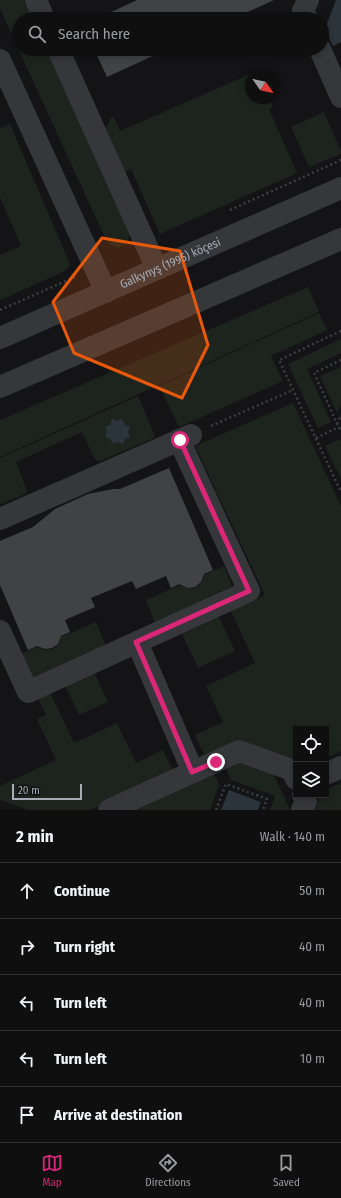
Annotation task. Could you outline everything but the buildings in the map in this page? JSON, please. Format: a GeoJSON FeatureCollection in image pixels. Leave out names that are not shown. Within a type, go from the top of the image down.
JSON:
{"type":"FeatureCollection","features":[{"type":"Feature","properties":{"kind":"street"},"geometry":{"type":"LineString","coordinates":[[36,0],[41,12]]}},
{"type":"Feature","properties":{"kind":"street"},"geometry":{"type":"LineString","coordinates":[[304,12],[308,0]]}},
{"type":"Feature","properties":{"kind":"street"},"geometry":{"type":"LineString","coordinates":[[61,56],[157,269]]}},
{"type":"Feature","properties":{"kind":"street"},"geometry":{"type":"LineString","coordinates":[[324,56],[338,84]]}},
{"type":"Feature","properties":{"kind":"street"},"geometry":{"type":"LineString","coordinates":[[0,60],[106,292]]}},
{"type":"Feature","properties":{"kind":"street","name":"Galkynyş (1995) köçesi"},"geometry":{"type":"LineString","coordinates":[[0,338],[341,188]]}},
{"type":"Feature","properties":{"kind":"street"},"geometry":{"type":"LineString","coordinates":[[0,387],[341,239]]}},
{"type":"Feature","properties":{"kind":"street"},"geometry":{"type":"LineString","coordinates":[[0,519],[185,437],[249,591],[28,692],[0,631]]}},
{"type":"Feature","properties":{"kind":"street"},"geometry":{"type":"LineString","coordinates":[[136,642],[192,772]]}},
{"type":"Feature","properties":{"kind":"street"},"geometry":{"type":"LineString","coordinates":[[109,810],[239,751],[292,770],[293,772]]}},
{"type":"Feature","properties":{"kind":"street"},"geometry":{"type":"LineString","coordinates":[[329,773],[341,767]]}},
{"type":"Feature","properties":{"kind":"street"},"geometry":{"type":"LineString","coordinates":[[302,810],[306,801],[304,798]]}},
{"type":"Feature","properties":{"kind":"path"},"geometry":{"type":"LineString","coordinates":[[227,211],[341,160]]}},
{"type":"Feature","properties":{"kind":"path"},"geometry":{"type":"LineString","coordinates":[[0,310],[96,268]]}},
{"type":"Feature","properties":{"kind":"path"},"geometry":{"type":"LineString","coordinates":[[341,331],[279,360],[341,492]]}},
{"type":"Feature","properties":{"kind":"path"},"geometry":{"type":"LineString","coordinates":[[341,360],[314,373],[341,432]]}},
{"type":"Feature","properties":{"kind":"path"},"geometry":{"type":"LineString","coordinates":[[185,437],[293,390]]}},
{"type":"Feature","properties":{"kind":"path"},"geometry":{"type":"LineString","coordinates":[[339,426],[341,415]]}},
{"type":"Feature","properties":{"kind":"path"},"geometry":{"type":"LineString","coordinates":[[316,438],[339,426]]}},
{"type":"Feature","properties":{"kind":"path"},"geometry":{"type":"LineString","coordinates":[[216,810],[226,784],[267,799],[263,810]]}},
{"type":"Feature","properties":{"kind":"highlighted area"},"geometry":{"type":"Polygon","coordinates":[[[102,238],[180,251],[208,345],[182,398],[74,353],[53,302],[102,238]]]}},
{"type":"Feature","properties":{"kind":"shaded area"},"geometry":{"type":"Polygon","coordinates":[[[0,0],[24,0],[29,12],[12,12],[12,35],[0,9],[0,0]]]}},
{"type":"Feature","properties":{"kind":"shaded area"},"geometry":{"type":"Polygon","coordinates":[[[336,0],[341,0],[341,42],[333,46],[329,38],[329,18],[336,0]]]}},
{"type":"Feature","properties":{"kind":"shaded area"},"geometry":{"type":"Polygon","coordinates":[[[22,56],[49,56],[129,229],[128,240],[123,246],[115,247],[106,240],[22,56]]]}},
{"type":"Feature","properties":{"kind":"shaded area"},"geometry":{"type":"Polygon","coordinates":[[[245,76],[245,104],[272,104],[273,107],[269,109],[297,173],[160,234],[131,169],[123,173],[105,129],[111,118],[114,117],[120,131],[245,76]]]}},
{"type":"Feature","properties":{"kind":"shaded area"},"geometry":{"type":"Polygon","coordinates":[[[324,112],[341,154],[309,167],[291,127],[324,112]]]}},
{"type":"Feature","properties":{"kind":"shaded area"},"geometry":{"type":"Polygon","coordinates":[[[10,124],[70,264],[69,267],[63,272],[0,300],[0,255],[21,246],[0,197],[0,128],[10,124]]]}},
{"type":"Feature","properties":{"kind":"shaded area"},"geometry":{"type":"Polygon","coordinates":[[[308,287],[319,312],[0,457],[0,420],[308,287]]]}},
{"type":"Feature","properties":{"kind":"shaded area"},"geometry":{"type":"Polygon","coordinates":[[[319,313],[327,330],[271,356],[283,381],[186,424],[180,426],[178,425],[159,386],[319,313]]]}},
{"type":"Feature","properties":{"kind":"shaded area"},"geometry":{"type":"Polygon","coordinates":[[[341,339],[341,353],[307,369],[331,422],[318,428],[288,364],[341,339]]]}},
{"type":"Feature","properties":{"kind":"shaded area"},"geometry":{"type":"Polygon","coordinates":[[[341,367],[341,404],[337,413],[320,376],[341,367]]]}},
{"type":"Feature","properties":{"kind":"shaded area"},"geometry":{"type":"Polygon","coordinates":[[[138,396],[154,434],[152,439],[97,461],[94,458],[82,432],[16,462],[27,491],[25,494],[0,504],[0,458],[138,396]]]}},
{"type":"Feature","properties":{"kind":"shaded area"},"geometry":{"type":"Polygon","coordinates":[[[293,403],[341,506],[341,751],[329,757],[329,726],[293,726],[293,759],[240,740],[205,757],[195,735],[223,722],[206,686],[255,663],[231,611],[265,595],[195,446],[293,403]]]}},
{"type":"Feature","properties":{"kind":"shaded area"},"geometry":{"type":"Polygon","coordinates":[[[112,419],[117,421],[122,419],[125,425],[130,427],[128,432],[130,437],[125,439],[123,444],[117,442],[113,444],[110,439],[105,437],[107,432],[105,427],[110,425],[112,419]]]}},
{"type":"Feature","properties":{"kind":"shaded area"},"geometry":{"type":"Polygon","coordinates":[[[340,439],[341,442],[341,479],[325,446],[340,439]]]}},
{"type":"Feature","properties":{"kind":"shaded area"},"geometry":{"type":"Polygon","coordinates":[[[224,566],[232,586],[155,623],[146,600],[180,585],[188,588],[195,588],[201,583],[204,575],[224,566]]]}},
{"type":"Feature","properties":{"kind":"shaded area"},"geometry":{"type":"Polygon","coordinates":[[[219,617],[235,651],[198,668],[182,634],[219,617]]]}},
{"type":"Feature","properties":{"kind":"shaded area"},"geometry":{"type":"Polygon","coordinates":[[[96,622],[106,646],[29,682],[18,655],[37,647],[46,650],[52,649],[57,645],[61,637],[96,622]]]}},
{"type":"Feature","properties":{"kind":"shaded area"},"geometry":{"type":"Polygon","coordinates":[[[94,672],[108,702],[79,715],[65,685],[94,672]]]}},
{"type":"Feature","properties":{"kind":"shaded area"},"geometry":{"type":"Polygon","coordinates":[[[50,692],[74,743],[117,723],[136,763],[163,750],[173,771],[91,810],[28,810],[0,800],[0,786],[56,760],[37,719],[46,715],[38,698],[50,692]]]}},
{"type":"Feature","properties":{"kind":"shaded area"},"geometry":{"type":"Polygon","coordinates":[[[239,762],[274,775],[290,810],[270,810],[275,796],[231,780],[226,768],[239,762]]]}},
{"type":"Feature","properties":{"kind":"shaded area"},"geometry":{"type":"Polygon","coordinates":[[[214,773],[219,785],[210,810],[134,810],[214,773]]]}},
{"type":"Feature","properties":{"kind":"shaded area"},"geometry":{"type":"Polygon","coordinates":[[[341,783],[341,810],[315,810],[319,798],[329,798],[329,789],[341,783]]]}},
{"type":"Feature","properties":{"kind":"shaded area"},"geometry":{"type":"Polygon","coordinates":[[[229,790],[261,802],[258,810],[221,810],[229,790]]]}},
{"type":"Feature","properties":{"kind":"route"},"geometry":{"type":"LineString","coordinates":[[180,440],[249,591],[136,642],[192,772],[216,762]]}}]}
